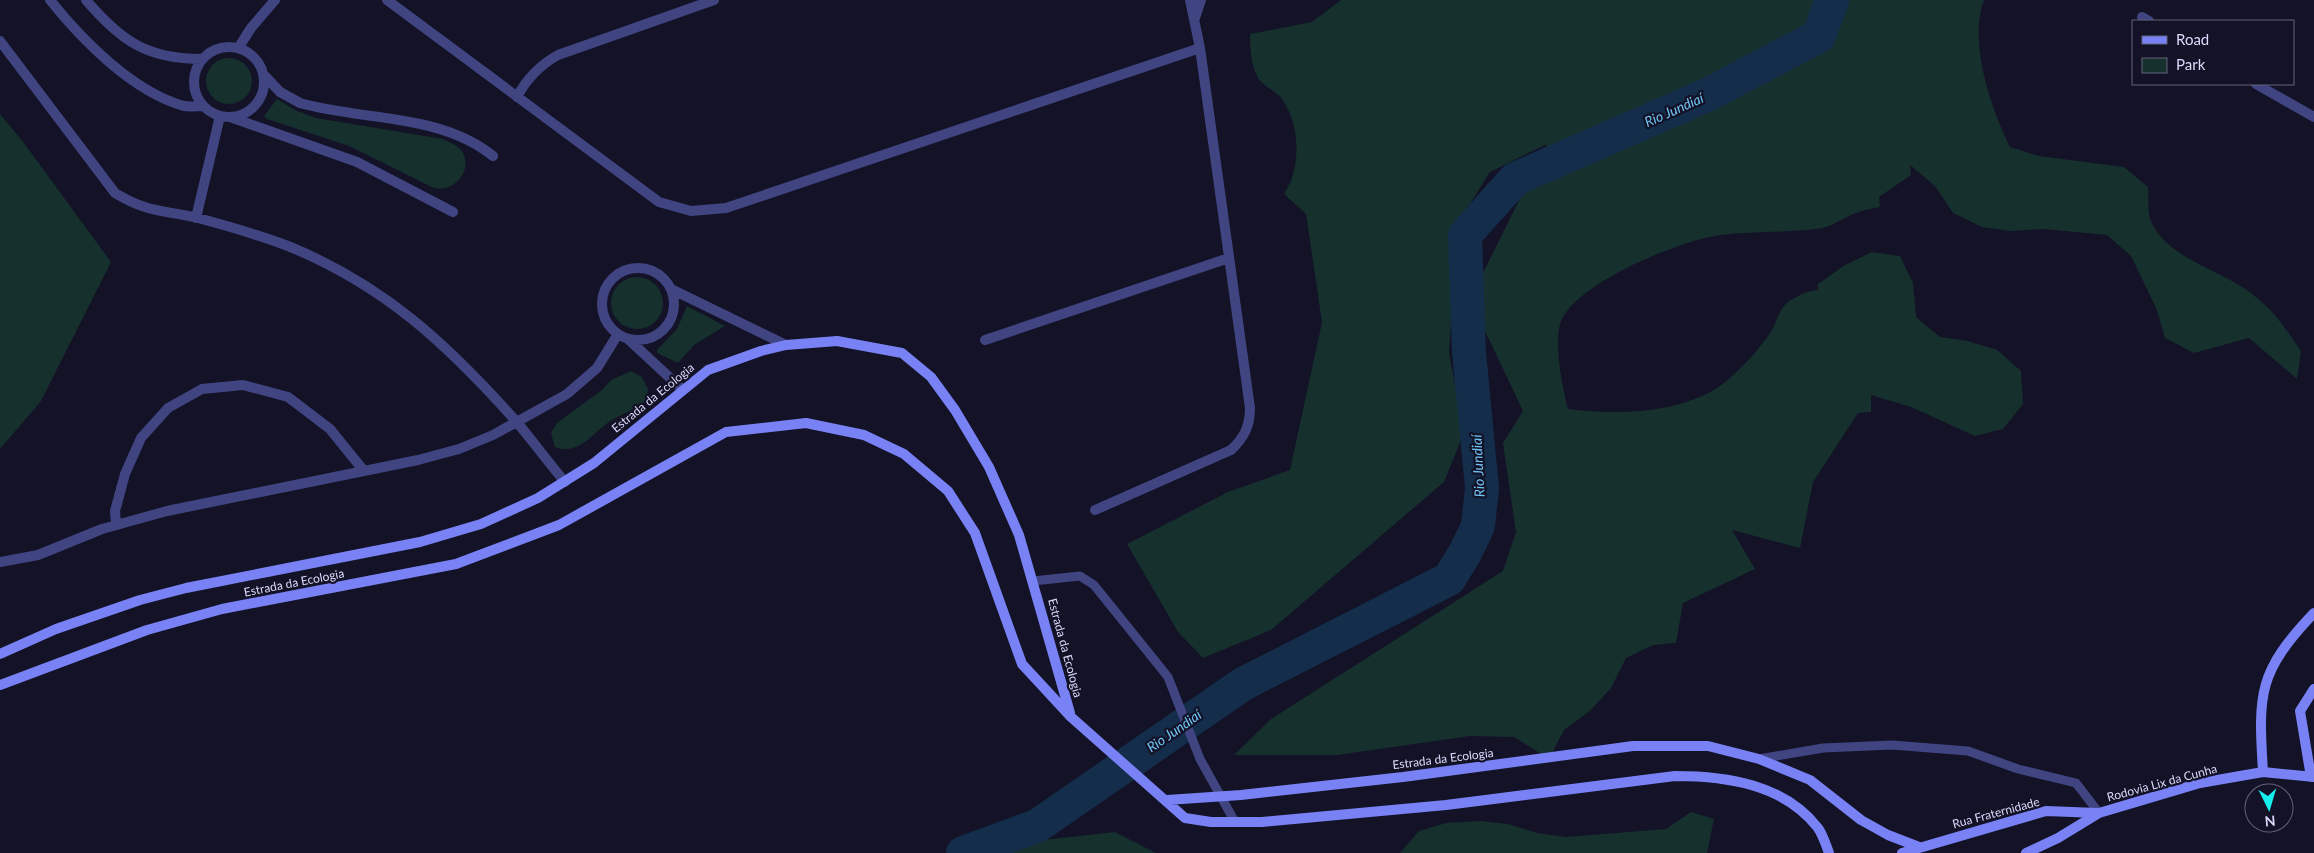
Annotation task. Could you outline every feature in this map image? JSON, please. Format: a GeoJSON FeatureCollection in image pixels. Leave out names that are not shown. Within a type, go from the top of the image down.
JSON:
{"type":"FeatureCollection","features":[{"type":"Feature","properties":{"kind":"street"},"geometry":{"type":"LineString","coordinates":[[50,0],[86,41],[136,82],[164,98],[186,106],[203,106],[225,117],[357,162],[453,212]]}},
{"type":"Feature","properties":{"kind":"street"},"geometry":{"type":"LineString","coordinates":[[86,0],[100,16],[142,50],[165,57],[202,59]]}},
{"type":"Feature","properties":{"kind":"street"},"geometry":{"type":"LineString","coordinates":[[239,47],[250,28],[275,0]]}},
{"type":"Feature","properties":{"kind":"street"},"geometry":{"type":"LineString","coordinates":[[387,0],[658,202],[675,208],[703,211],[726,208],[1200,48]]}},
{"type":"Feature","properties":{"kind":"street"},"geometry":{"type":"LineString","coordinates":[[517,97],[528,78],[537,69],[558,55],[714,0]]}},
{"type":"Feature","properties":{"kind":"street"},"geometry":{"type":"LineString","coordinates":[[1095,510],[1222,455],[1235,446],[1245,434],[1250,408],[1200,48],[1190,0]]}},
{"type":"Feature","properties":{"kind":"street"},"geometry":{"type":"LineString","coordinates":[[1195,19],[1201,0]]}},
{"type":"Feature","properties":{"kind":"street"},"geometry":{"type":"LineString","coordinates":[[0,41],[115,193],[135,205],[161,213],[196,218],[287,246],[331,266],[373,289],[400,307],[456,356],[516,421],[565,482]]}},
{"type":"Feature","properties":{"kind":"street"},"geometry":{"type":"LineString","coordinates":[[203,106],[197,97],[194,77],[202,59],[219,48],[239,47],[256,58],[265,76],[280,92],[300,103],[443,129],[479,144],[493,156]]}},
{"type":"Feature","properties":{"kind":"street"},"geometry":{"type":"LineString","coordinates":[[225,117],[249,112],[257,105],[265,86],[265,76]]}},
{"type":"Feature","properties":{"kind":"street"},"geometry":{"type":"LineString","coordinates":[[2258,85],[2314,117]]}},
{"type":"Feature","properties":{"kind":"street"},"geometry":{"type":"LineString","coordinates":[[196,218],[225,117]]}},
{"type":"Feature","properties":{"kind":"street"},"geometry":{"type":"LineString","coordinates":[[985,340],[1229,258]]}},
{"type":"Feature","properties":{"kind":"street"},"geometry":{"type":"LineString","coordinates":[[682,390],[605,319],[602,309],[605,289],[615,277],[628,269],[648,269],[658,274],[671,289],[786,345]]}},
{"type":"Feature","properties":{"kind":"street"},"geometry":{"type":"LineString","coordinates":[[623,336],[648,338],[665,328],[674,309],[671,289]]}},
{"type":"Feature","properties":{"kind":"street"},"geometry":{"type":"LineString","coordinates":[[0,562],[38,554],[116,524],[167,511],[446,453],[476,442],[551,404],[582,382],[623,336]]}},
{"type":"Feature","properties":{"kind":"street","name":"Estrada da Ecologia"},"geometry":{"type":"LineString","coordinates":[[0,654],[64,626],[140,600],[186,588],[451,534],[510,512],[565,482],[594,463],[708,370],[761,350],[786,345],[837,341],[902,353],[932,377],[955,410],[989,467],[1019,535],[1071,717]]}},
{"type":"Feature","properties":{"kind":"street"},"geometry":{"type":"LineString","coordinates":[[116,524],[115,511],[125,474],[141,438],[168,408],[202,389],[243,385],[288,397],[330,429],[364,471]]}},
{"type":"Feature","properties":{"kind":"street","name":"Estrada da Ecologia"},"geometry":{"type":"LineString","coordinates":[[0,685],[147,630],[222,609],[456,564],[560,525],[726,432],[806,423],[864,435],[904,454],[948,491],[975,533],[1022,664],[1071,717]]}},
{"type":"Feature","properties":{"kind":"street"},"geometry":{"type":"LineString","coordinates":[[2262,772],[2259,722],[2265,680],[2290,638],[2314,613]]}},
{"type":"Feature","properties":{"kind":"street"},"geometry":{"type":"LineString","coordinates":[[2312,777],[2300,711],[2314,689]]}},
{"type":"Feature","properties":{"kind":"street"},"geometry":{"type":"LineString","coordinates":[[1071,717],[1167,800],[1185,818],[1211,822],[1262,822],[1446,805],[1581,786],[1675,776],[1711,776],[1762,787],[1795,807],[1818,829],[1829,853]]}},
{"type":"Feature","properties":{"kind":"street","name":"Estrada da Ecologia"},"geometry":{"type":"LineString","coordinates":[[1167,800],[1403,777],[1633,746],[1708,746],[1759,759],[1810,780],[1861,820],[1917,850]]}},
{"type":"Feature","properties":{"kind":"street","name":"Rodovia Lix da Cunha"},"geometry":{"type":"LineString","coordinates":[[2026,853],[2058,838],[2099,813],[2200,783],[2262,772],[2312,777]]}},
{"type":"Feature","properties":{"kind":"street","name":"Rua Fraternidade"},"geometry":{"type":"LineString","coordinates":[[1902,853],[2046,811],[2099,813]]}},
{"type":"Feature","properties":{"kind":"lane"},"geometry":{"type":"LineString","coordinates":[[1033,581],[1080,576],[1094,585],[1168,677],[1200,759],[1235,822]]}},
{"type":"Feature","properties":{"kind":"lane"},"geometry":{"type":"LineString","coordinates":[[1759,759],[1823,748],[1892,745],[1968,751],[2018,769],[2076,783],[2099,813]]}},
{"type":"Feature","properties":{"kind":"green space"},"geometry":{"type":"Polygon","coordinates":[[[1341,0],[1984,0],[1980,17],[1980,55],[1989,94],[2010,147],[2039,156],[2124,167],[2148,187],[2151,221],[2159,235],[2170,246],[2184,256],[2244,288],[2264,304],[2275,316],[2301,351],[2297,379],[2249,338],[2194,353],[2165,338],[2157,310],[2131,256],[2107,235],[2044,229],[2011,231],[1982,227],[1953,213],[1935,186],[1910,165],[1911,175],[1879,197],[1880,207],[1854,214],[1826,227],[1797,231],[1720,235],[1681,245],[1657,254],[1610,277],[1589,291],[1573,305],[1562,319],[1559,328],[1558,351],[1568,409],[1606,412],[1645,411],[1664,408],[1701,397],[1724,383],[1746,363],[1770,333],[1787,303],[1802,294],[1818,290],[1818,284],[1845,265],[1872,252],[1900,256],[1913,283],[1916,317],[1940,337],[1968,341],[1997,350],[2021,371],[2023,404],[2003,429],[1975,436],[1911,407],[1871,395],[1871,412],[1858,413],[1813,482],[1800,548],[1732,530],[1755,569],[1683,603],[1676,643],[1653,645],[1626,658],[1611,688],[1590,711],[1564,730],[1549,759],[1514,737],[1470,736],[1337,755],[1234,755],[1271,719],[1503,571],[1516,532],[1503,443],[1523,411],[1485,331],[1481,277],[1547,144],[1490,172],[1458,223],[1449,352],[1464,433],[1444,482],[1271,630],[1203,658],[1178,632],[1127,544],[1228,492],[1290,470],[1322,322],[1306,214],[1284,194],[1290,183],[1296,159],[1295,133],[1292,121],[1282,99],[1262,83],[1257,76],[1251,55],[1250,34],[1312,22],[1341,0]]]}},
{"type":"Feature","properties":{"kind":"green space"},"geometry":{"type":"Polygon","coordinates":[[[224,58],[234,58],[248,68],[252,81],[248,94],[242,100],[234,104],[224,104],[210,94],[206,86],[206,76],[216,62],[224,58]]]}},
{"type":"Feature","properties":{"kind":"green space"},"geometry":{"type":"Polygon","coordinates":[[[277,99],[297,111],[316,118],[443,139],[461,150],[466,164],[464,171],[461,178],[449,187],[442,189],[434,188],[349,146],[267,119],[264,116],[277,99]]]}},
{"type":"Feature","properties":{"kind":"green space"},"geometry":{"type":"Polygon","coordinates":[[[0,114],[21,139],[111,262],[41,401],[0,449],[0,114]]]}},
{"type":"Feature","properties":{"kind":"green space"},"geometry":{"type":"Polygon","coordinates":[[[632,277],[642,277],[652,281],[659,288],[663,303],[659,318],[652,325],[642,329],[632,329],[622,325],[615,318],[611,308],[611,298],[615,288],[622,281],[632,277]]]}},
{"type":"Feature","properties":{"kind":"green space"},"geometry":{"type":"Polygon","coordinates":[[[687,306],[725,326],[694,345],[678,363],[657,353],[657,350],[677,329],[687,306]]]}},
{"type":"Feature","properties":{"kind":"green space"},"geometry":{"type":"Polygon","coordinates":[[[631,371],[642,377],[648,389],[647,400],[612,420],[579,446],[572,449],[555,447],[551,433],[557,423],[602,390],[611,380],[631,371]]]}},
{"type":"Feature","properties":{"kind":"green space"},"geometry":{"type":"Polygon","coordinates":[[[1691,812],[1714,819],[1707,853],[1400,853],[1419,831],[1446,823],[1480,821],[1508,824],[1537,833],[1566,837],[1666,829],[1691,812]]]}},
{"type":"Feature","properties":{"kind":"green space"},"geometry":{"type":"Polygon","coordinates":[[[1115,832],[1156,853],[1012,853],[1034,841],[1115,832]]]}},
{"type":"Feature","properties":{"kind":"waterway","name":"Rio Jundiaí"},"geometry":{"type":"LineString","coordinates":[[963,853],[1037,826],[1243,684],[1449,579],[1465,553],[1478,526],[1482,488],[1469,352],[1465,235],[1515,179],[1707,95],[1819,36],[1832,0]]}}]}
